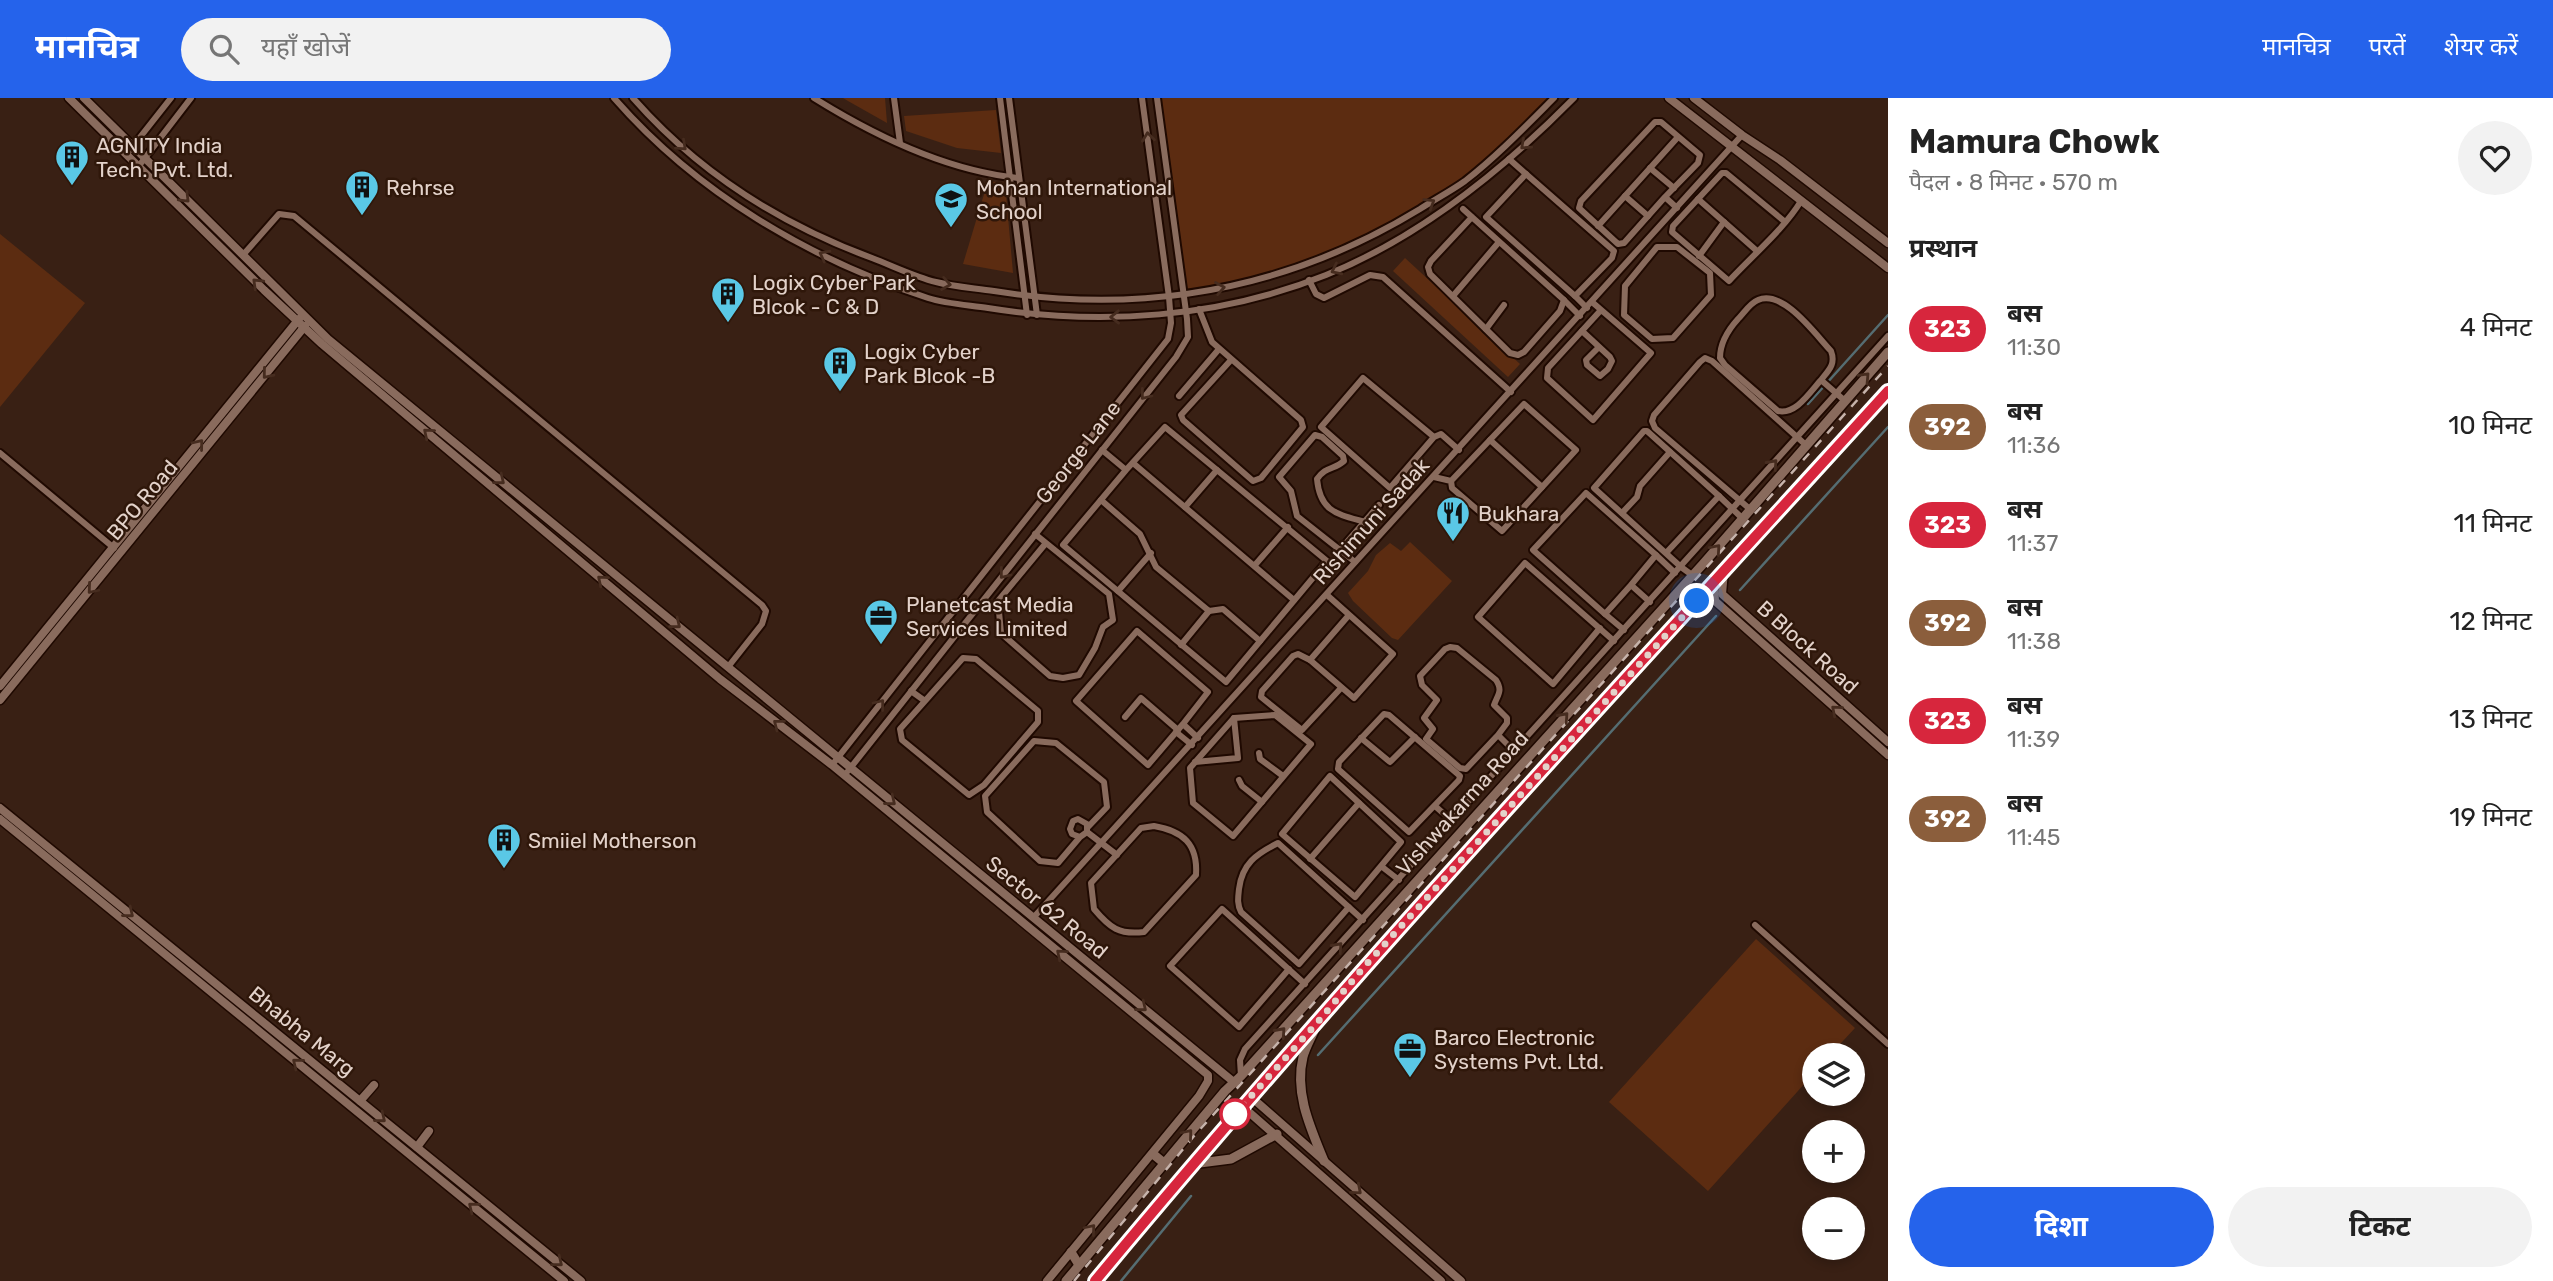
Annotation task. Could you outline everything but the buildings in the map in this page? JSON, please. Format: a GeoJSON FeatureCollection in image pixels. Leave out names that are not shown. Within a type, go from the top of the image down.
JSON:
{"type":"FeatureCollection","features":[{"type":"Feature","properties":{"kind":"main road","name":"Vishwakarma Road"},"geometry":{"type":"LineString","coordinates":[[1066,1281],[1225,1091],[1238,1080],[1751,510],[1807,446],[1840,397],[1888,352]]}},
{"type":"Feature","properties":{"kind":"main road","name":"Vishwakarma Road"},"geometry":{"type":"LineString","coordinates":[[1095,1281],[1250,1096],[1364,967],[1888,391]]}},
{"type":"Feature","properties":{"kind":"main road"},"geometry":{"type":"LineString","coordinates":[[1472,819],[1478,830],[1488,831]]}},
{"type":"Feature","properties":{"kind":"main road"},"geometry":{"type":"LineString","coordinates":[[1460,833],[1472,837],[1475,846]]}},
{"type":"Feature","properties":{"kind":"main road"},"geometry":{"type":"LineString","coordinates":[[1317,1023],[1303,1058],[1301,1085],[1305,1115],[1324,1161]]}},
{"type":"Feature","properties":{"kind":"main road"},"geometry":{"type":"LineString","coordinates":[[1192,1164],[1231,1159],[1277,1135]]}},
{"type":"Feature","properties":{"kind":"main road"},"geometry":{"type":"LineString","coordinates":[[1153,1154],[1164,1163]]}},
{"type":"Feature","properties":{"kind":"main road"},"geometry":{"type":"LineString","coordinates":[[1071,1252],[1079,1265]]}},
{"type":"Feature","properties":{"kind":"street"},"geometry":{"type":"LineString","coordinates":[[69,98],[138,167],[303,321],[720,679],[835,761]]}},
{"type":"Feature","properties":{"kind":"street"},"geometry":{"type":"LineString","coordinates":[[84,98],[243,256],[303,321],[728,667],[835,761]]}},
{"type":"Feature","properties":{"kind":"street"},"geometry":{"type":"LineString","coordinates":[[126,155],[171,98]]}},
{"type":"Feature","properties":{"kind":"street"},"geometry":{"type":"LineString","coordinates":[[138,167],[191,98]]}},
{"type":"Feature","properties":{"kind":"street"},"geometry":{"type":"LineString","coordinates":[[614,98],[638,126],[691,174],[746,213],[833,260],[931,299],[1027,314],[1085,317],[1171,315],[1256,297],[1327,275],[1386,245],[1474,190],[1574,98]]}},
{"type":"Feature","properties":{"kind":"street"},"geometry":{"type":"LineString","coordinates":[[633,98],[701,163],[754,203],[841,246],[936,282],[1025,296],[1083,301],[1183,295],[1246,284],[1316,261],[1385,230],[1465,181],[1553,98]]}},
{"type":"Feature","properties":{"kind":"street"},"geometry":{"type":"LineString","coordinates":[[814,98],[900,143],[960,165],[1019,178]]}},
{"type":"Feature","properties":{"kind":"street"},"geometry":{"type":"LineString","coordinates":[[894,98],[900,143]]}},
{"type":"Feature","properties":{"kind":"street"},"geometry":{"type":"LineString","coordinates":[[1000,98],[1027,314]]}},
{"type":"Feature","properties":{"kind":"street"},"geometry":{"type":"LineString","coordinates":[[1009,98],[1037,315]]}},
{"type":"Feature","properties":{"kind":"street","name":"George Lane"},"geometry":{"type":"LineString","coordinates":[[835,761],[1168,339],[1171,315],[1142,98]]}},
{"type":"Feature","properties":{"kind":"street","name":"George Lane"},"geometry":{"type":"LineString","coordinates":[[847,771],[1176,357],[1188,337],[1157,98]]}},
{"type":"Feature","properties":{"kind":"street"},"geometry":{"type":"LineString","coordinates":[[1669,98],[1888,268]]}},
{"type":"Feature","properties":{"kind":"street"},"geometry":{"type":"LineString","coordinates":[[1694,98],[1888,243]]}},
{"type":"Feature","properties":{"kind":"street"},"geometry":{"type":"LineString","coordinates":[[1656,122],[1661,122],[1700,155],[1698,163],[1674,188],[1624,243],[1618,244],[1579,208],[1581,201],[1656,122]]}},
{"type":"Feature","properties":{"kind":"street","name":"Rishimuni Sadak"},"geometry":{"type":"LineString","coordinates":[[1033,918],[1742,135]]}},
{"type":"Feature","properties":{"kind":"street"},"geometry":{"type":"LineString","coordinates":[[1598,226],[1678,137]]}},
{"type":"Feature","properties":{"kind":"street"},"geometry":{"type":"LineString","coordinates":[[1509,159],[1614,251],[1612,258],[1575,296]]}},
{"type":"Feature","properties":{"kind":"street"},"geometry":{"type":"LineString","coordinates":[[1650,167],[1674,188]]}},
{"type":"Feature","properties":{"kind":"street"},"geometry":{"type":"LineString","coordinates":[[1784,221],[1726,173],[1721,173],[1673,226],[1672,232],[1729,281],[1784,221],[1801,201]]}},
{"type":"Feature","properties":{"kind":"street"},"geometry":{"type":"LineString","coordinates":[[1525,174],[1486,217],[1575,296],[1601,310],[1651,353],[1592,420],[1548,378],[1548,368],[1601,310]]}},
{"type":"Feature","properties":{"kind":"street"},"geometry":{"type":"LineString","coordinates":[[1625,196],[1648,216]]}},
{"type":"Feature","properties":{"kind":"street"},"geometry":{"type":"LineString","coordinates":[[1665,197],[1677,208]]}},
{"type":"Feature","properties":{"kind":"street"},"geometry":{"type":"LineString","coordinates":[[1698,199],[1757,251]]}},
{"type":"Feature","properties":{"kind":"street"},"geometry":{"type":"LineString","coordinates":[[1463,209],[1580,316]]}},
{"type":"Feature","properties":{"kind":"street"},"geometry":{"type":"LineString","coordinates":[[243,256],[279,214],[295,216],[762,606],[766,611],[766,618],[728,667]]}},
{"type":"Feature","properties":{"kind":"street"},"geometry":{"type":"LineString","coordinates":[[1472,217],[1430,261],[1428,267],[1430,274],[1510,353],[1518,355],[1524,352],[1560,311],[1564,300]]}},
{"type":"Feature","properties":{"kind":"street"},"geometry":{"type":"LineString","coordinates":[[1699,256],[1724,222]]}},
{"type":"Feature","properties":{"kind":"street"},"geometry":{"type":"LineString","coordinates":[[1452,296],[1499,242]]}},
{"type":"Feature","properties":{"kind":"street"},"geometry":{"type":"LineString","coordinates":[[1657,247],[1677,247],[1710,273],[1711,295],[1673,338],[1652,339],[1624,315],[1625,286],[1647,260],[1657,247]]}},
{"type":"Feature","properties":{"kind":"street"},"geometry":{"type":"LineString","coordinates":[[1637,252],[1647,260]]}},
{"type":"Feature","properties":{"kind":"street"},"geometry":{"type":"LineString","coordinates":[[1628,262],[1638,270]]}},
{"type":"Feature","properties":{"kind":"street"},"geometry":{"type":"LineString","coordinates":[[1309,280],[1316,294],[1324,298],[1370,275],[1383,277],[1511,392]]}},
{"type":"Feature","properties":{"kind":"street"},"geometry":{"type":"LineString","coordinates":[[1760,299],[1780,301],[1831,351],[1834,358],[1832,367],[1821,380],[1793,410],[1785,413],[1778,411],[1724,365],[1720,358],[1723,339],[1753,303],[1760,299]]}},
{"type":"Feature","properties":{"kind":"street"},"geometry":{"type":"LineString","coordinates":[[1486,329],[1504,305]]}},
{"type":"Feature","properties":{"kind":"street"},"geometry":{"type":"LineString","coordinates":[[1199,309],[1212,342],[1301,420],[1303,427],[1261,478],[1253,481],[1183,420],[1181,415],[1231,360]]}},
{"type":"Feature","properties":{"kind":"street","name":"BPO Road"},"geometry":{"type":"LineString","coordinates":[[0,700],[117,550],[303,321]]}},
{"type":"Feature","properties":{"kind":"street"},"geometry":{"type":"LineString","coordinates":[[1582,331],[1599,347],[1612,361],[1600,376],[1587,365],[1586,360],[1599,347]]}},
{"type":"Feature","properties":{"kind":"street"},"geometry":{"type":"LineString","coordinates":[[1238,1080],[1240,1060],[1245,1049],[1797,437],[1840,397],[1888,335]]}},
{"type":"Feature","properties":{"kind":"street"},"geometry":{"type":"LineString","coordinates":[[1179,396],[1219,349]]}},
{"type":"Feature","properties":{"kind":"street"},"geometry":{"type":"LineString","coordinates":[[1751,510],[1655,428],[1652,421],[1654,415],[1700,362],[1705,358],[1712,361],[1807,446]]}},
{"type":"Feature","properties":{"kind":"street"},"geometry":{"type":"LineString","coordinates":[[1434,437],[1363,378],[1321,427],[1390,488],[1434,437],[1441,434],[1459,450]]}},
{"type":"Feature","properties":{"kind":"street"},"geometry":{"type":"LineString","coordinates":[[1821,380],[1840,397]]}},
{"type":"Feature","properties":{"kind":"street"},"geometry":{"type":"LineString","coordinates":[[1524,404],[1576,450],[1502,531],[1452,488],[1451,481],[1524,404]]}},
{"type":"Feature","properties":{"kind":"street"},"geometry":{"type":"LineString","coordinates":[[1165,427],[1327,561],[1226,682],[1063,545],[1126,470],[1165,427]]}},
{"type":"Feature","properties":{"kind":"street"},"geometry":{"type":"LineString","coordinates":[[1692,575],[1594,488],[1644,431],[1743,519]]}},
{"type":"Feature","properties":{"kind":"street"},"geometry":{"type":"LineString","coordinates":[[1355,562],[1297,516],[1291,491],[1279,477],[1315,435],[1322,437],[1343,456],[1344,461],[1324,469],[1317,479],[1323,501],[1333,512],[1365,522]]}},
{"type":"Feature","properties":{"kind":"street"},"geometry":{"type":"LineString","coordinates":[[1490,440],[1542,487]]}},
{"type":"Feature","properties":{"kind":"street"},"geometry":{"type":"LineString","coordinates":[[1102,450],[1126,470]]}},
{"type":"Feature","properties":{"kind":"street"},"geometry":{"type":"LineString","coordinates":[[1622,513],[1637,497],[1640,486],[1670,452]]}},
{"type":"Feature","properties":{"kind":"street"},"geometry":{"type":"LineString","coordinates":[[0,453],[117,550]]}},
{"type":"Feature","properties":{"kind":"street"},"geometry":{"type":"LineString","coordinates":[[1133,463],[1294,600]]}},
{"type":"Feature","properties":{"kind":"street"},"geometry":{"type":"LineString","coordinates":[[1185,507],[1217,470]]}},
{"type":"Feature","properties":{"kind":"street"},"geometry":{"type":"LineString","coordinates":[[1434,477],[1451,481]]}},
{"type":"Feature","properties":{"kind":"street"},"geometry":{"type":"LineString","coordinates":[[1624,630],[1533,550],[1586,493],[1675,573]]}},
{"type":"Feature","properties":{"kind":"street"},"geometry":{"type":"LineString","coordinates":[[1666,553],[1719,496]]}},
{"type":"Feature","properties":{"kind":"street"},"geometry":{"type":"LineString","coordinates":[[1101,500],[1140,534],[1156,567],[1209,611],[1223,610],[1260,641]]}},
{"type":"Feature","properties":{"kind":"street"},"geometry":{"type":"LineString","coordinates":[[1340,550],[1379,505]]}},
{"type":"Feature","properties":{"kind":"street"},"geometry":{"type":"LineString","coordinates":[[1255,565],[1288,527]]}},
{"type":"Feature","properties":{"kind":"street"},"geometry":{"type":"LineString","coordinates":[[1035,534],[1109,594],[1112,606],[1113,620],[1103,627],[1095,648],[1079,675],[1063,678],[1050,676],[1001,633],[999,628],[998,601],[1046,543]]}},
{"type":"Feature","properties":{"kind":"street","name":"BPO Road"},"geometry":{"type":"LineString","coordinates":[[0,685],[117,550]]}},
{"type":"Feature","properties":{"kind":"street"},"geometry":{"type":"LineString","coordinates":[[1118,591],[1151,553]]}},
{"type":"Feature","properties":{"kind":"street"},"geometry":{"type":"LineString","coordinates":[[1605,614],[1656,555]]}},
{"type":"Feature","properties":{"kind":"street"},"geometry":{"type":"LineString","coordinates":[[1565,695],[1478,617],[1525,564],[1614,641]]}},
{"type":"Feature","properties":{"kind":"street","name":"B Block Road"},"geometry":{"type":"LineString","coordinates":[[1724,571],[1722,594],[1888,742]]}},
{"type":"Feature","properties":{"kind":"street"},"geometry":{"type":"LineString","coordinates":[[1714,582],[1715,601],[1888,755]]}},
{"type":"Feature","properties":{"kind":"street"},"geometry":{"type":"LineString","coordinates":[[1631,585],[1650,602]]}},
{"type":"Feature","properties":{"kind":"street"},"geometry":{"type":"LineString","coordinates":[[1327,596],[1394,654],[1354,698],[1310,660],[1298,654],[1293,656],[1262,691],[1261,697],[1303,730],[1342,688]]}},
{"type":"Feature","properties":{"kind":"street"},"geometry":{"type":"LineString","coordinates":[[1181,645],[1209,611]]}},
{"type":"Feature","properties":{"kind":"street"},"geometry":{"type":"LineString","coordinates":[[1310,660],[1349,615]]}},
{"type":"Feature","properties":{"kind":"street"},"geometry":{"type":"LineString","coordinates":[[1553,684],[1600,628]]}},
{"type":"Feature","properties":{"kind":"street"},"geometry":{"type":"LineString","coordinates":[[1137,631],[1208,692],[1179,729],[1147,765],[1076,701],[1137,631]]}},
{"type":"Feature","properties":{"kind":"street"},"geometry":{"type":"LineString","coordinates":[[1457,648],[1500,686],[1500,693],[1494,705],[1507,718],[1507,723],[1498,735],[1466,769],[1460,768],[1426,739],[1433,729],[1424,718],[1437,700],[1422,685],[1420,676],[1445,649],[1457,648]]}},
{"type":"Feature","properties":{"kind":"street"},"geometry":{"type":"LineString","coordinates":[[963,658],[976,659],[1038,711],[1038,722],[984,785],[969,795],[902,740],[900,729],[925,701],[963,658]]}},
{"type":"Feature","properties":{"kind":"street"},"geometry":{"type":"LineString","coordinates":[[911,691],[925,701]]}},
{"type":"Feature","properties":{"kind":"street"},"geometry":{"type":"LineString","coordinates":[[1125,717],[1141,698],[1179,729],[1192,745]]}},
{"type":"Feature","properties":{"kind":"street"},"geometry":{"type":"LineString","coordinates":[[1384,714],[1389,715],[1460,776],[1460,780],[1409,832],[1340,773],[1337,765],[1361,738],[1384,714]]}},
{"type":"Feature","properties":{"kind":"street"},"geometry":{"type":"LineString","coordinates":[[1275,715],[1311,744],[1233,836],[1193,803],[1190,768],[1214,741],[1234,718],[1275,715]]}},
{"type":"Feature","properties":{"kind":"street"},"geometry":{"type":"LineString","coordinates":[[1195,762],[1238,758],[1234,718]]}},
{"type":"Feature","properties":{"kind":"street"},"geometry":{"type":"LineString","coordinates":[[1179,729],[1214,741]]}},
{"type":"Feature","properties":{"kind":"street"},"geometry":{"type":"LineString","coordinates":[[1498,735],[1515,751]]}},
{"type":"Feature","properties":{"kind":"street"},"geometry":{"type":"LineString","coordinates":[[1361,738],[1390,762],[1415,737]]}},
{"type":"Feature","properties":{"kind":"street"},"geometry":{"type":"LineString","coordinates":[[1034,741],[1056,743],[1104,782],[1107,807],[1087,830],[1058,863],[1040,861],[987,812],[985,796],[1034,741]]}},
{"type":"Feature","properties":{"kind":"street"},"geometry":{"type":"LineString","coordinates":[[1259,753],[1260,759],[1283,776]]}},
{"type":"Feature","properties":{"kind":"street","name":"Sector 62 Road"},"geometry":{"type":"LineString","coordinates":[[835,761],[1208,1075],[1209,1081],[1199,1096],[1153,1154]]}},
{"type":"Feature","properties":{"kind":"street","name":"Sector 62 Road"},"geometry":{"type":"LineString","coordinates":[[847,771],[1238,1080]]}},
{"type":"Feature","properties":{"kind":"street"},"geometry":{"type":"LineString","coordinates":[[1329,776],[1401,842],[1355,897],[1310,859],[1282,834],[1329,776]]}},
{"type":"Feature","properties":{"kind":"street"},"geometry":{"type":"LineString","coordinates":[[1239,780],[1242,786],[1262,802]]}},
{"type":"Feature","properties":{"kind":"street"},"geometry":{"type":"LineString","coordinates":[[1310,859],[1359,803]]}},
{"type":"Feature","properties":{"kind":"street"},"geometry":{"type":"LineString","coordinates":[[1435,806],[1452,821]]}},
{"type":"Feature","properties":{"kind":"street","name":"Bhabha Marg"},"geometry":{"type":"LineString","coordinates":[[0,808],[581,1281]]}},
{"type":"Feature","properties":{"kind":"street","name":"Bhabha Marg"},"geometry":{"type":"LineString","coordinates":[[0,819],[564,1281]]}},
{"type":"Feature","properties":{"kind":"street"},"geometry":{"type":"LineString","coordinates":[[1080,837],[1071,832],[1073,821],[1083,820],[1087,830],[1117,855]]}},
{"type":"Feature","properties":{"kind":"street"},"geometry":{"type":"LineString","coordinates":[[1154,826],[1169,829],[1185,839],[1194,850],[1196,875],[1144,932],[1128,934],[1117,930],[1104,921],[1094,909],[1091,883],[1117,855],[1141,828],[1154,826]]}},
{"type":"Feature","properties":{"kind":"street"},"geometry":{"type":"LineString","coordinates":[[1349,907],[1299,964],[1241,912],[1237,905],[1242,872],[1254,858],[1278,844],[1349,907],[1363,920]]}},
{"type":"Feature","properties":{"kind":"street"},"geometry":{"type":"LineString","coordinates":[[1381,866],[1399,880]]}},
{"type":"Feature","properties":{"kind":"street"},"geometry":{"type":"LineString","coordinates":[[1289,969],[1239,1027],[1170,967],[1222,909],[1289,969],[1305,984]]}},
{"type":"Feature","properties":{"kind":"street"},"geometry":{"type":"LineString","coordinates":[[1755,925],[1888,1044]]}},
{"type":"Feature","properties":{"kind":"street"},"geometry":{"type":"LineString","coordinates":[[1105,990],[1112,982]]}},
{"type":"Feature","properties":{"kind":"street"},"geometry":{"type":"LineString","coordinates":[[360,1101],[374,1086]]}},
{"type":"Feature","properties":{"kind":"street"},"geometry":{"type":"LineString","coordinates":[[1250,1096],[1461,1281]]}},
{"type":"Feature","properties":{"kind":"street"},"geometry":{"type":"LineString","coordinates":[[1242,1106],[1441,1281]]}},
{"type":"Feature","properties":{"kind":"street"},"geometry":{"type":"LineString","coordinates":[[416,1147],[429,1131]]}},
{"type":"Feature","properties":{"kind":"street"},"geometry":{"type":"LineString","coordinates":[[1047,1281],[1153,1154]]}},
{"type":"Feature","properties":{"kind":"shaded area"},"geometry":{"type":"Polygon","coordinates":[[[843,98],[885,98],[887,123],[848,101],[843,98]]]}},
{"type":"Feature","properties":{"kind":"shaded area"},"geometry":{"type":"Polygon","coordinates":[[[1157,98],[1553,98],[1456,187],[1405,218],[1328,256],[1257,280],[1183,295],[1157,98]]]}},
{"type":"Feature","properties":{"kind":"shaded area"},"geometry":{"type":"Polygon","coordinates":[[[996,110],[1001,153],[957,148],[906,131],[904,116],[996,110]]]}},
{"type":"Feature","properties":{"kind":"shaded area"},"geometry":{"type":"Polygon","coordinates":[[[988,181],[1005,183],[1013,273],[963,264],[988,181]]]}},
{"type":"Feature","properties":{"kind":"shaded area"},"geometry":{"type":"Polygon","coordinates":[[[0,234],[85,303],[0,407],[0,234]]]}},
{"type":"Feature","properties":{"kind":"shaded area"},"geometry":{"type":"Polygon","coordinates":[[[1405,258],[1520,364],[1508,377],[1393,271],[1405,258]]]}},
{"type":"Feature","properties":{"kind":"shaded area"},"geometry":{"type":"Polygon","coordinates":[[[1410,542],[1452,581],[1398,640],[1392,638],[1348,593],[1368,571],[1376,555],[1390,543],[1401,551],[1410,542]]]}},
{"type":"Feature","properties":{"kind":"shaded area"},"geometry":{"type":"Polygon","coordinates":[[[1756,939],[1855,1028],[1841,1043],[1802,1043],[1802,1086],[1708,1191],[1609,1102],[1756,939]]]}},
{"type":"Feature","properties":{"kind":"waterway"},"geometry":{"type":"LineString","coordinates":[[1808,404],[1888,315]]}},
{"type":"Feature","properties":{"kind":"waterway"},"geometry":{"type":"LineString","coordinates":[[1740,590],[1888,427]]}},
{"type":"Feature","properties":{"kind":"waterway"},"geometry":{"type":"LineString","coordinates":[[1318,1055],[1716,616]]}},
{"type":"Feature","properties":{"kind":"waterway"},"geometry":{"type":"LineString","coordinates":[[1121,1281],[1191,1196]]}},
{"type":"Feature","properties":{"kind":"railway"},"geometry":{"type":"LineString","coordinates":[[1074,1281],[1194,1136],[1888,366]]}},
{"type":"Feature","properties":{"kind":"bus line","name":"323"},"geometry":{"type":"LineString","coordinates":[[1095,1281],[1250,1096],[1364,967],[1888,391]]}},
{"type":"Feature","properties":{"kind":"place","name":"AGNITY India Tech. Pvt. Ltd."},"geometry":{"type":"Point","coordinates":[72,187]}},
{"type":"Feature","properties":{"kind":"place","name":"Rehrse"},"geometry":{"type":"Point","coordinates":[362,217]}},
{"type":"Feature","properties":{"kind":"place","name":"Mohan International School"},"geometry":{"type":"Point","coordinates":[951,229]}},
{"type":"Feature","properties":{"kind":"place","name":"Logix Cyber Park Blcok - C & D"},"geometry":{"type":"Point","coordinates":[728,324]}},
{"type":"Feature","properties":{"kind":"place","name":"Logix Cyber Park Blcok -B"},"geometry":{"type":"Point","coordinates":[840,393]}},
{"type":"Feature","properties":{"kind":"place","name":"Bukhara"},"geometry":{"type":"Point","coordinates":[1453,543]}},
{"type":"Feature","properties":{"kind":"place","name":"Planetcast Media Services Limited"},"geometry":{"type":"Point","coordinates":[881,646]}},
{"type":"Feature","properties":{"kind":"place","name":"Smiiel Motherson"},"geometry":{"type":"Point","coordinates":[504,870]}},
{"type":"Feature","properties":{"kind":"place","name":"Barco Electronic Systems Pvt. Ltd."},"geometry":{"type":"Point","coordinates":[1410,1079]}},
{"type":"Feature","properties":{"kind":"route"},"geometry":{"type":"LineString","coordinates":[[1235,1114],[1364,967],[1697,601]]}}]}
